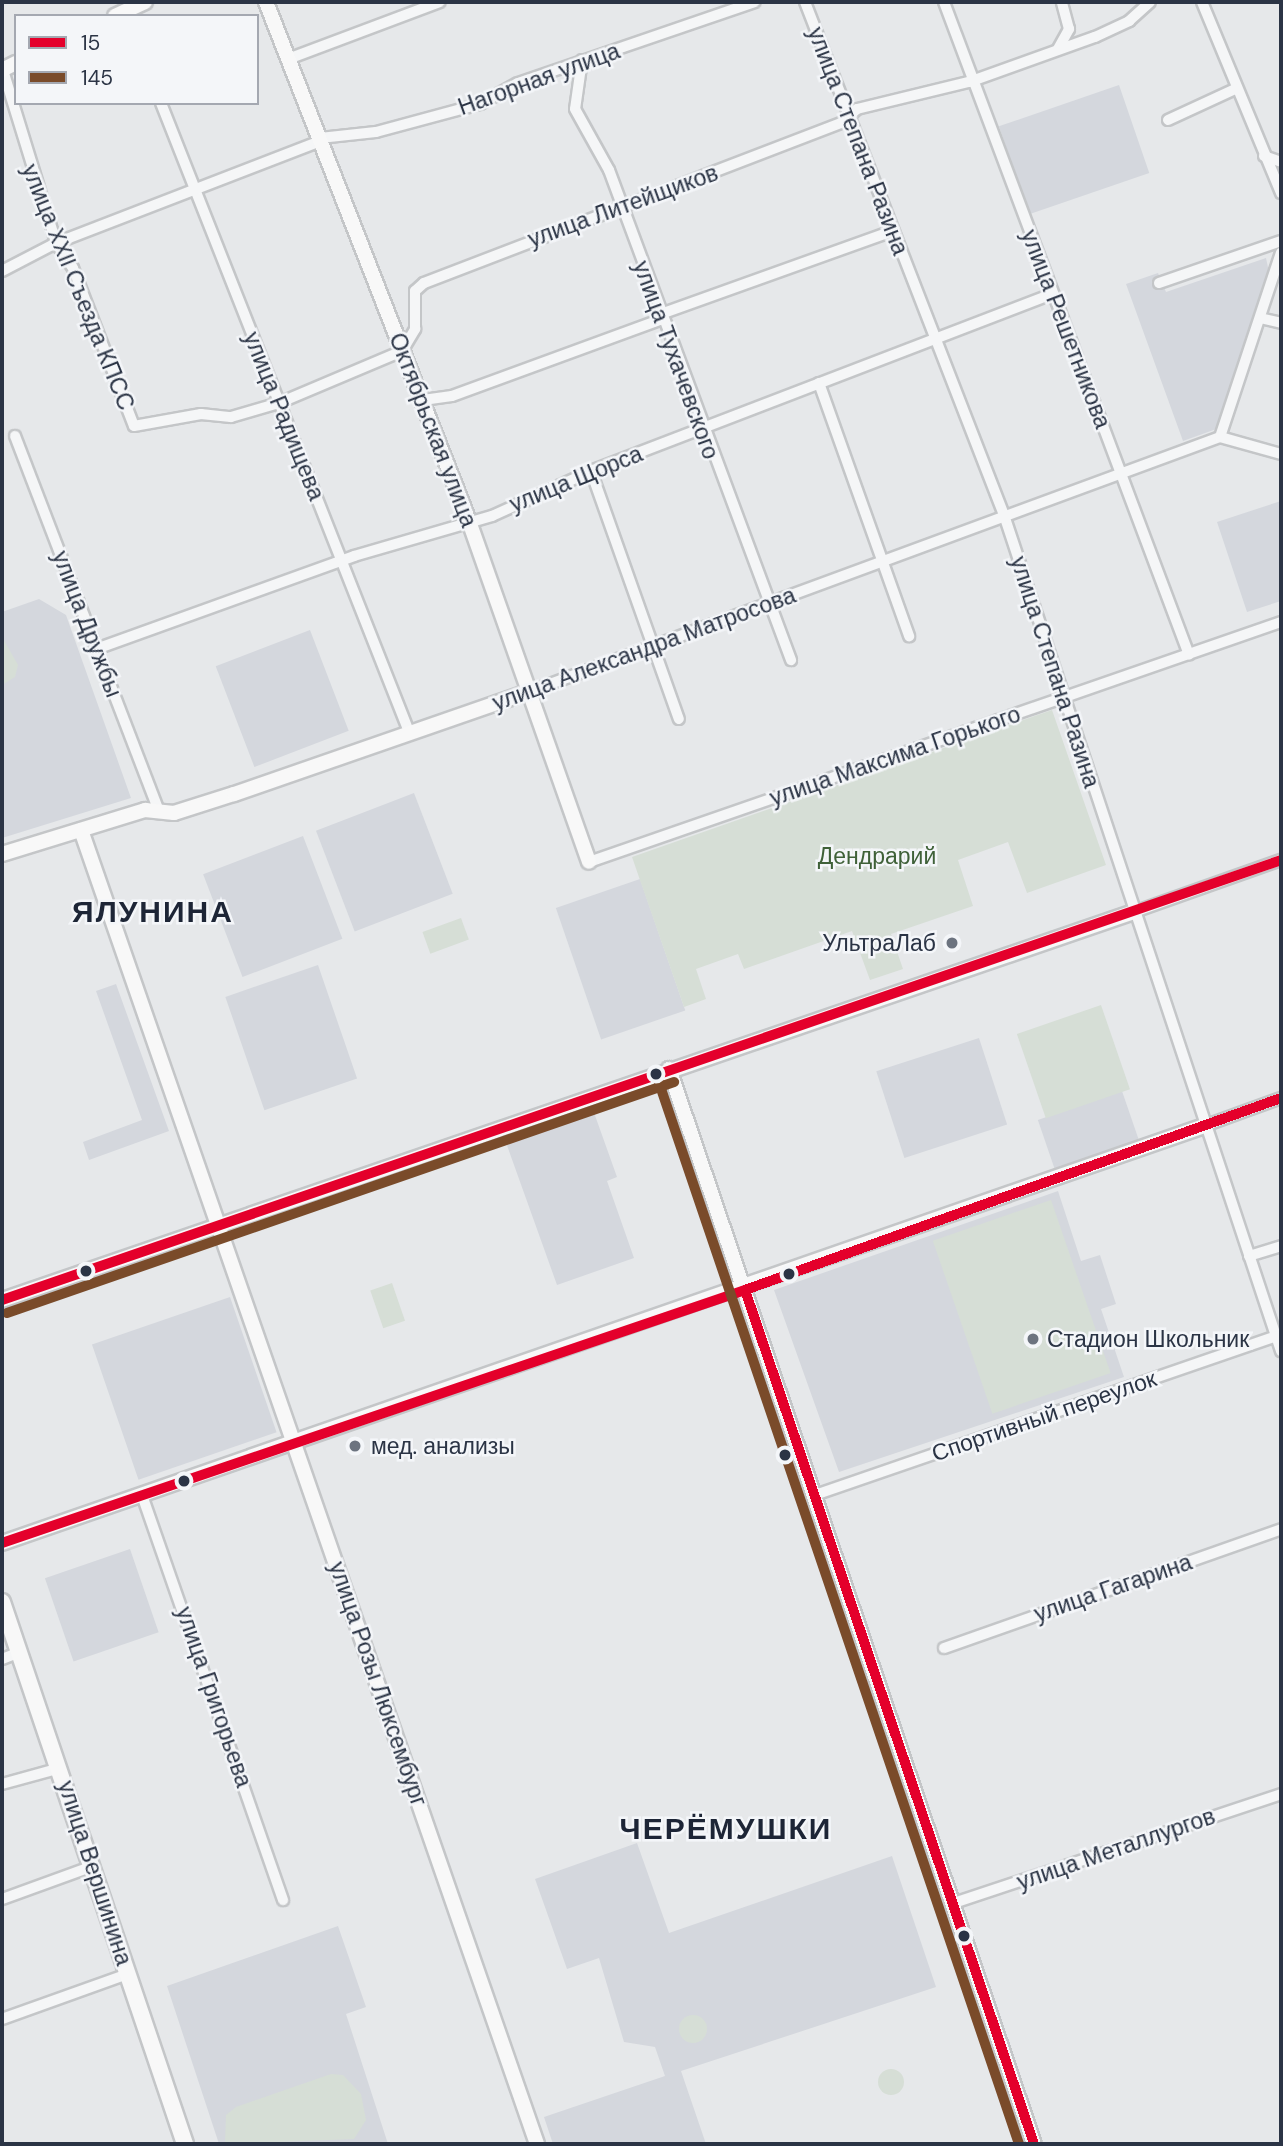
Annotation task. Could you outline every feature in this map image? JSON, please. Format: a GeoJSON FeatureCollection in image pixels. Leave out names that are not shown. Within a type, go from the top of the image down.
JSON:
{"type":"FeatureCollection","features":[{"type":"Feature","properties":{"kind":"main road","name":"улица Вершинина"},"geometry":{"type":"LineString","coordinates":[[2,1602],[61,1768],[185,2144]]}},
{"type":"Feature","properties":{"kind":"street"},"geometry":{"type":"LineString","coordinates":[[123,14],[145,2]]}},
{"type":"Feature","properties":{"kind":"street","name":"Октябрьская улица"},"geometry":{"type":"LineString","coordinates":[[266,2],[470,524],[589,862]]}},
{"type":"Feature","properties":{"kind":"street"},"geometry":{"type":"LineString","coordinates":[[288,59],[440,2]]}},
{"type":"Feature","properties":{"kind":"street","name":"Нагорная улица"},"geometry":{"type":"LineString","coordinates":[[2,271],[56,243],[320,139],[376,132],[480,104],[582,60],[754,2]]}},
{"type":"Feature","properties":{"kind":"street","name":"улица Степана Разина"},"geometry":{"type":"LineString","coordinates":[[805,2],[1004,515],[1066,696],[1131,913],[1281,1351]]}},
{"type":"Feature","properties":{"kind":"street","name":"улица Решетникова"},"geometry":{"type":"LineString","coordinates":[[944,2],[1189,655]]}},
{"type":"Feature","properties":{"kind":"street"},"geometry":{"type":"LineString","coordinates":[[1058,49],[1069,29],[1062,2]]}},
{"type":"Feature","properties":{"kind":"street","name":"улица Литейщиков"},"geometry":{"type":"LineString","coordinates":[[402,352],[415,329],[415,291],[424,283],[621,209],[848,117],[1058,49],[1129,21],[1150,2]]}},
{"type":"Feature","properties":{"kind":"street"},"geometry":{"type":"LineString","coordinates":[[1202,2],[1235,89],[1281,193]]}},
{"type":"Feature","properties":{"kind":"street","name":"улица Тухачевского"},"geometry":{"type":"LineString","coordinates":[[582,60],[575,108],[609,170],[659,318],[767,605],[791,660]]}},
{"type":"Feature","properties":{"kind":"street","name":"улица XXII Съезда КПСС"},"geometry":{"type":"LineString","coordinates":[[6,67],[14,95]]}},
{"type":"Feature","properties":{"kind":"street"},"geometry":{"type":"LineString","coordinates":[[1168,120],[1235,89]]}},
{"type":"Feature","properties":{"kind":"street","name":"улица XXII Съезда КПСС"},"geometry":{"type":"LineString","coordinates":[[17,105],[56,243],[73,268],[134,426],[201,414],[231,417],[279,403]]}},
{"type":"Feature","properties":{"kind":"street","name":"улица Радищева"},"geometry":{"type":"LineString","coordinates":[[162,105],[408,729]]}},
{"type":"Feature","properties":{"kind":"street"},"geometry":{"type":"LineString","coordinates":[[1264,156],[1281,162]]}},
{"type":"Feature","properties":{"kind":"street"},"geometry":{"type":"LineString","coordinates":[[423,400],[452,396],[659,318],[704,293],[733,292],[892,231]]}},
{"type":"Feature","properties":{"kind":"street"},"geometry":{"type":"LineString","coordinates":[[1159,283],[1281,240]]}},
{"type":"Feature","properties":{"kind":"street"},"geometry":{"type":"LineString","coordinates":[[1281,253],[1220,438],[1281,454]]}},
{"type":"Feature","properties":{"kind":"street","name":"улица Щорса"},"geometry":{"type":"LineString","coordinates":[[96,649],[342,564],[470,524],[591,471],[819,383],[936,342],[1052,294]]}},
{"type":"Feature","properties":{"kind":"street"},"geometry":{"type":"LineString","coordinates":[[1260,318],[1281,323]]}},
{"type":"Feature","properties":{"kind":"street"},"geometry":{"type":"LineString","coordinates":[[279,403],[402,352]]}},
{"type":"Feature","properties":{"kind":"street"},"geometry":{"type":"LineString","coordinates":[[819,383],[909,636]]}},
{"type":"Feature","properties":{"kind":"street","name":"улица Дружбы"},"geometry":{"type":"LineString","coordinates":[[15,436],[159,811]]}},
{"type":"Feature","properties":{"kind":"street","name":"улица Александра Матросова"},"geometry":{"type":"LineString","coordinates":[[2,853],[81,830],[234,794],[408,729],[531,691],[1004,515],[1220,438]]}},
{"type":"Feature","properties":{"kind":"street"},"geometry":{"type":"LineString","coordinates":[[591,471],[655,645],[679,719]]}},
{"type":"Feature","properties":{"kind":"street","name":"улица Максима Горького"},"geometry":{"type":"LineString","coordinates":[[589,862],[1281,622]]}},
{"type":"Feature","properties":{"kind":"street","name":"улица Розы Люксембург"},"geometry":{"type":"LineString","coordinates":[[81,830],[220,1224],[537,2144]]}},
{"type":"Feature","properties":{"kind":"street"},"geometry":{"type":"LineString","coordinates":[[2,1300],[1281,860]]}},
{"type":"Feature","properties":{"kind":"street"},"geometry":{"type":"LineString","coordinates":[[669,1069],[1034,2144]]}},
{"type":"Feature","properties":{"kind":"street"},"geometry":{"type":"LineString","coordinates":[[2,1543],[746,1290],[1281,1098]]}},
{"type":"Feature","properties":{"kind":"street"},"geometry":{"type":"LineString","coordinates":[[1249,1256],[1281,1245]]}},
{"type":"Feature","properties":{"kind":"street","name":"Спортивный переулок"},"geometry":{"type":"LineString","coordinates":[[812,1496],[1276,1336]]}},
{"type":"Feature","properties":{"kind":"street","name":"улица Григорьева"},"geometry":{"type":"LineString","coordinates":[[142,1495],[283,1900]]}},
{"type":"Feature","properties":{"kind":"street","name":"улица Гагарина"},"geometry":{"type":"LineString","coordinates":[[944,1648],[1281,1529]]}},
{"type":"Feature","properties":{"kind":"street"},"geometry":{"type":"LineString","coordinates":[[2,1659],[20,1653]]}},
{"type":"Feature","properties":{"kind":"street"},"geometry":{"type":"LineString","coordinates":[[2,1784],[61,1768]]}},
{"type":"Feature","properties":{"kind":"street","name":"улица Металлургов"},"geometry":{"type":"LineString","coordinates":[[951,1904],[1281,1794]]}},
{"type":"Feature","properties":{"kind":"street"},"geometry":{"type":"LineString","coordinates":[[2,1899],[93,1866]]}},
{"type":"Feature","properties":{"kind":"street"},"geometry":{"type":"LineString","coordinates":[[2,2019],[128,1974]]}},
{"type":"Feature","properties":{"kind":"shaded area"},"geometry":{"type":"Polygon","coordinates":[[[1119,85],[1149,173],[1029,214],[999,126],[1119,85]]]}},
{"type":"Feature","properties":{"kind":"shaded area"},"geometry":{"type":"Polygon","coordinates":[[[1266,258],[1270,277],[1219,428],[1183,441],[1126,284],[1158,273],[1166,292],[1266,258]]]}},
{"type":"Feature","properties":{"kind":"shaded area"},"geometry":{"type":"Polygon","coordinates":[[[1281,501],[1281,601],[1247,612],[1217,522],[1281,501]]]}},
{"type":"Feature","properties":{"kind":"shaded area"},"geometry":{"type":"Polygon","coordinates":[[[39,599],[66,615],[131,798],[2,838],[2,612],[39,599]]]}},
{"type":"Feature","properties":{"kind":"shaded area"},"geometry":{"type":"Polygon","coordinates":[[[310,630],[349,731],[254,767],[216,666],[310,630]]]}},
{"type":"Feature","properties":{"kind":"shaded area"},"geometry":{"type":"Polygon","coordinates":[[[414,793],[453,894],[355,931],[316,831],[414,793]]]}},
{"type":"Feature","properties":{"kind":"shaded area"},"geometry":{"type":"Polygon","coordinates":[[[303,836],[342,939],[243,977],[203,874],[303,836]]]}},
{"type":"Feature","properties":{"kind":"shaded area"},"geometry":{"type":"Polygon","coordinates":[[[640,879],[685,1010],[601,1039],[556,908],[640,879]]]}},
{"type":"Feature","properties":{"kind":"shaded area"},"geometry":{"type":"Polygon","coordinates":[[[318,965],[357,1078],[264,1110],[225,997],[318,965]]]}},
{"type":"Feature","properties":{"kind":"shaded area"},"geometry":{"type":"Polygon","coordinates":[[[116,984],[169,1131],[89,1160],[83,1142],[142,1120],[96,991],[116,984]]]}},
{"type":"Feature","properties":{"kind":"shaded area"},"geometry":{"type":"Polygon","coordinates":[[[979,1038],[1007,1125],[904,1158],[876,1071],[979,1038]]]}},
{"type":"Feature","properties":{"kind":"shaded area"},"geometry":{"type":"Polygon","coordinates":[[[1122,1091],[1139,1140],[1055,1169],[1038,1120],[1122,1091]]]}},
{"type":"Feature","properties":{"kind":"shaded area"},"geometry":{"type":"Polygon","coordinates":[[[592,1107],[617,1177],[607,1181],[634,1258],[557,1285],[504,1137],[592,1107]]]}},
{"type":"Feature","properties":{"kind":"shaded area"},"geometry":{"type":"Polygon","coordinates":[[[1058,1191],[1081,1261],[1100,1255],[1116,1304],[1101,1309],[1124,1377],[839,1472],[774,1290],[1058,1191]]]}},
{"type":"Feature","properties":{"kind":"shaded area"},"geometry":{"type":"Polygon","coordinates":[[[230,1297],[277,1432],[139,1480],[92,1345],[230,1297]]]}},
{"type":"Feature","properties":{"kind":"shaded area"},"geometry":{"type":"Polygon","coordinates":[[[130,1549],[159,1632],[74,1662],[45,1578],[130,1549]]]}},
{"type":"Feature","properties":{"kind":"shaded area"},"geometry":{"type":"Polygon","coordinates":[[[637,1843],[669,1933],[892,1856],[936,1987],[681,2071],[706,2144],[553,2144],[544,2117],[665,2076],[655,2047],[624,2042],[599,1958],[567,1969],[535,1879],[637,1843]]]}},
{"type":"Feature","properties":{"kind":"shaded area"},"geometry":{"type":"Polygon","coordinates":[[[338,1926],[366,2007],[346,2014],[388,2144],[219,2144],[167,1986],[338,1926]]]}},
{"type":"Feature","properties":{"kind":"green space"},"geometry":{"type":"Polygon","coordinates":[[[2,637],[18,665],[15,677],[2,685],[2,637]]]}},
{"type":"Feature","properties":{"kind":"green space","name":"Дендрарий"},"geometry":{"type":"Polygon","coordinates":[[[1052,710],[1106,865],[1027,893],[1008,842],[958,860],[973,906],[891,934],[903,969],[870,980],[852,931],[744,969],[738,954],[696,969],[706,999],[684,1007],[632,857],[1052,710]]]}},
{"type":"Feature","properties":{"kind":"green space"},"geometry":{"type":"Polygon","coordinates":[[[461,918],[469,940],[430,954],[422,932],[461,918]]]}},
{"type":"Feature","properties":{"kind":"green space"},"geometry":{"type":"Polygon","coordinates":[[[1101,1005],[1130,1089],[1046,1118],[1017,1034],[1101,1005]]]}},
{"type":"Feature","properties":{"kind":"green space","name":"Стадион Школьник"},"geometry":{"type":"Polygon","coordinates":[[[1051,1200],[1111,1373],[992,1414],[933,1241],[1051,1200]]]}},
{"type":"Feature","properties":{"kind":"green space"},"geometry":{"type":"Polygon","coordinates":[[[392,1283],[405,1321],[383,1328],[370,1290],[392,1283]]]}},
{"type":"Feature","properties":{"kind":"green space"},"geometry":{"type":"Polygon","coordinates":[[[693,2015],[703,2019],[707,2029],[703,2039],[693,2043],[683,2039],[679,2029],[683,2019],[693,2015]]]}},
{"type":"Feature","properties":{"kind":"green space"},"geometry":{"type":"Polygon","coordinates":[[[891,2069],[900,2073],[904,2082],[900,2091],[891,2095],[882,2091],[878,2082],[882,2073],[891,2069]]]}},
{"type":"Feature","properties":{"kind":"green space"},"geometry":{"type":"Polygon","coordinates":[[[331,2074],[343,2075],[361,2094],[366,2120],[354,2139],[225,2144],[226,2115],[236,2107],[331,2074]]]}},
{"type":"Feature","properties":{"kind":"transit line","name":"15"},"geometry":{"type":"LineString","coordinates":[[2,1300],[1281,860]]}},
{"type":"Feature","properties":{"kind":"transit line","name":"145"},"geometry":{"type":"LineString","coordinates":[[656,1074],[1019,2144]]}},
{"type":"Feature","properties":{"kind":"transit line","name":"145"},"geometry":{"type":"LineString","coordinates":[[7,1313],[674,1082]]}},
{"type":"Feature","properties":{"kind":"transit line","name":"15"},"geometry":{"type":"LineString","coordinates":[[2,1543],[745,1290],[1281,1098]]}},
{"type":"Feature","properties":{"kind":"transit line","name":"15"},"geometry":{"type":"LineString","coordinates":[[745,1290],[1034,2144]]}},
{"type":"Feature","properties":{"kind":"place","name":"УльтраЛаб"},"geometry":{"type":"Point","coordinates":[952,943]}},
{"type":"Feature","properties":{"kind":"place","name":"Стадион Школьник"},"geometry":{"type":"Point","coordinates":[1033,1339]}},
{"type":"Feature","properties":{"kind":"place","name":"мед. анализы"},"geometry":{"type":"Point","coordinates":[355,1446]}},
{"type":"Feature","properties":{"kind":"district","name":"ЯЛУНИНА"},"geometry":{"type":"Point","coordinates":[153,912]}},
{"type":"Feature","properties":{"kind":"district","name":"ЧЕРЁМУШКИ"},"geometry":{"type":"Point","coordinates":[726,1829]}}]}
